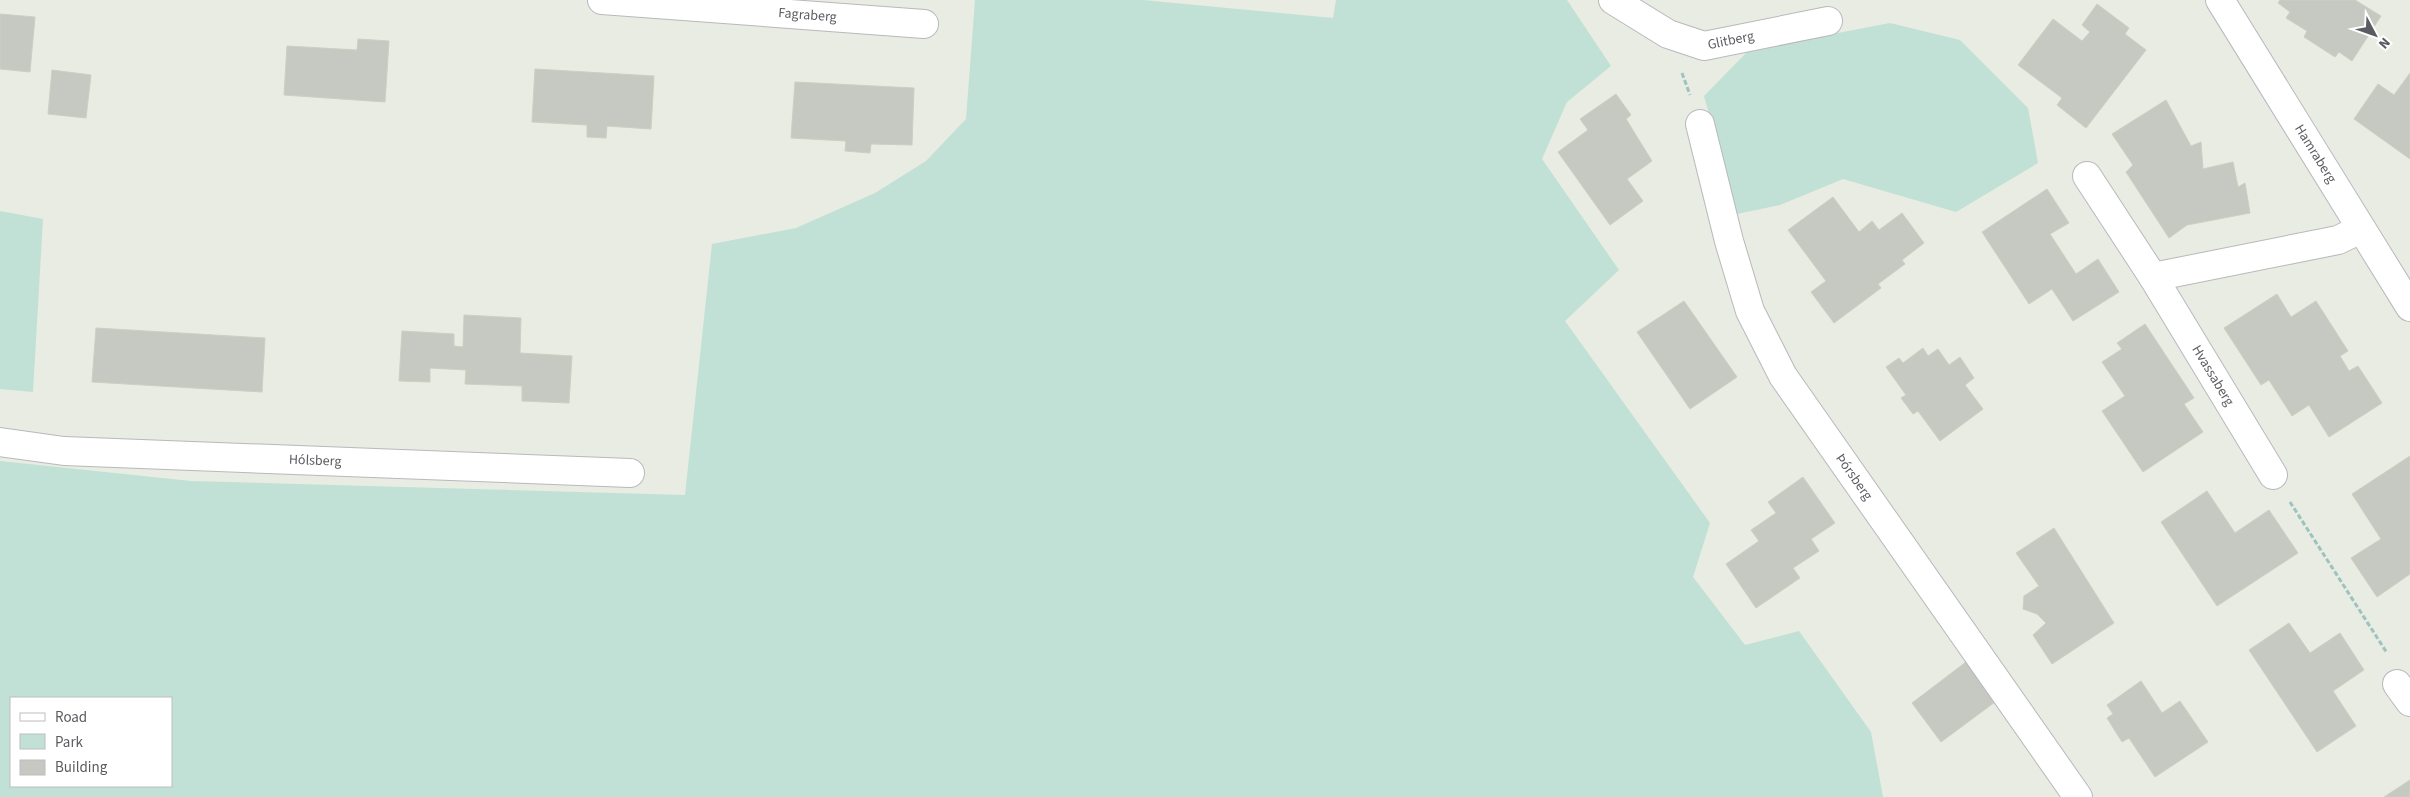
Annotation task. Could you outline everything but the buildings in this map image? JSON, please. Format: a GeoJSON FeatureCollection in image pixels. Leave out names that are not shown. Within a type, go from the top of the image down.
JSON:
{"type":"FeatureCollection","features":[{"type":"Feature","properties":{"kind":"street","name":"Fagraberg"},"geometry":{"type":"LineString","coordinates":[[602,0],[924,24]]}},
{"type":"Feature","properties":{"kind":"street","name":"Glitberg"},"geometry":{"type":"LineString","coordinates":[[1612,0],[1668,34],[1704,46],[1828,21]]}},
{"type":"Feature","properties":{"kind":"street","name":"Hamraberg"},"geometry":{"type":"LineString","coordinates":[[2220,0],[2410,307]]}},
{"type":"Feature","properties":{"kind":"street","name":"Þórsberg"},"geometry":{"type":"LineString","coordinates":[[1700,124],[1729,241],[1750,311],[1783,376],[2078,797]]}},
{"type":"Feature","properties":{"kind":"street","name":"Hvassaberg"},"geometry":{"type":"LineString","coordinates":[[2087,176],[2152,277],[2273,475]]}},
{"type":"Feature","properties":{"kind":"street"},"geometry":{"type":"LineString","coordinates":[[2152,277],[2338,240],[2362,228]]}},
{"type":"Feature","properties":{"kind":"street","name":"Hólsberg"},"geometry":{"type":"LineString","coordinates":[[0,442],[64,451],[630,473]]}},
{"type":"Feature","properties":{"kind":"path"},"geometry":{"type":"LineString","coordinates":[[1668,34],[1700,124]]}},
{"type":"Feature","properties":{"kind":"path"},"geometry":{"type":"LineString","coordinates":[[2273,475],[2392,661],[2403,693]]}},
{"type":"Feature","properties":{"kind":"green space"},"geometry":{"type":"Polygon","coordinates":[[[975,0],[1143,0],[1333,18],[1336,0],[1567,0],[1611,66],[1567,102],[1542,159],[1619,270],[1565,321],[1710,523],[1693,577],[1745,645],[1799,631],[1871,732],[1883,797],[0,797],[0,461],[191,481],[685,495],[712,244],[796,228],[875,193],[926,161],[966,119],[975,0]]]}},
{"type":"Feature","properties":{"kind":"green space"},"geometry":{"type":"Polygon","coordinates":[[[1890,23],[1960,40],[2028,108],[2038,163],[1956,212],[1843,179],[1780,205],[1737,214],[1704,96],[1749,50],[1890,23]]]}},
{"type":"Feature","properties":{"kind":"green space"},"geometry":{"type":"Polygon","coordinates":[[[0,211],[43,219],[33,392],[0,389],[0,211]]]}}]}
